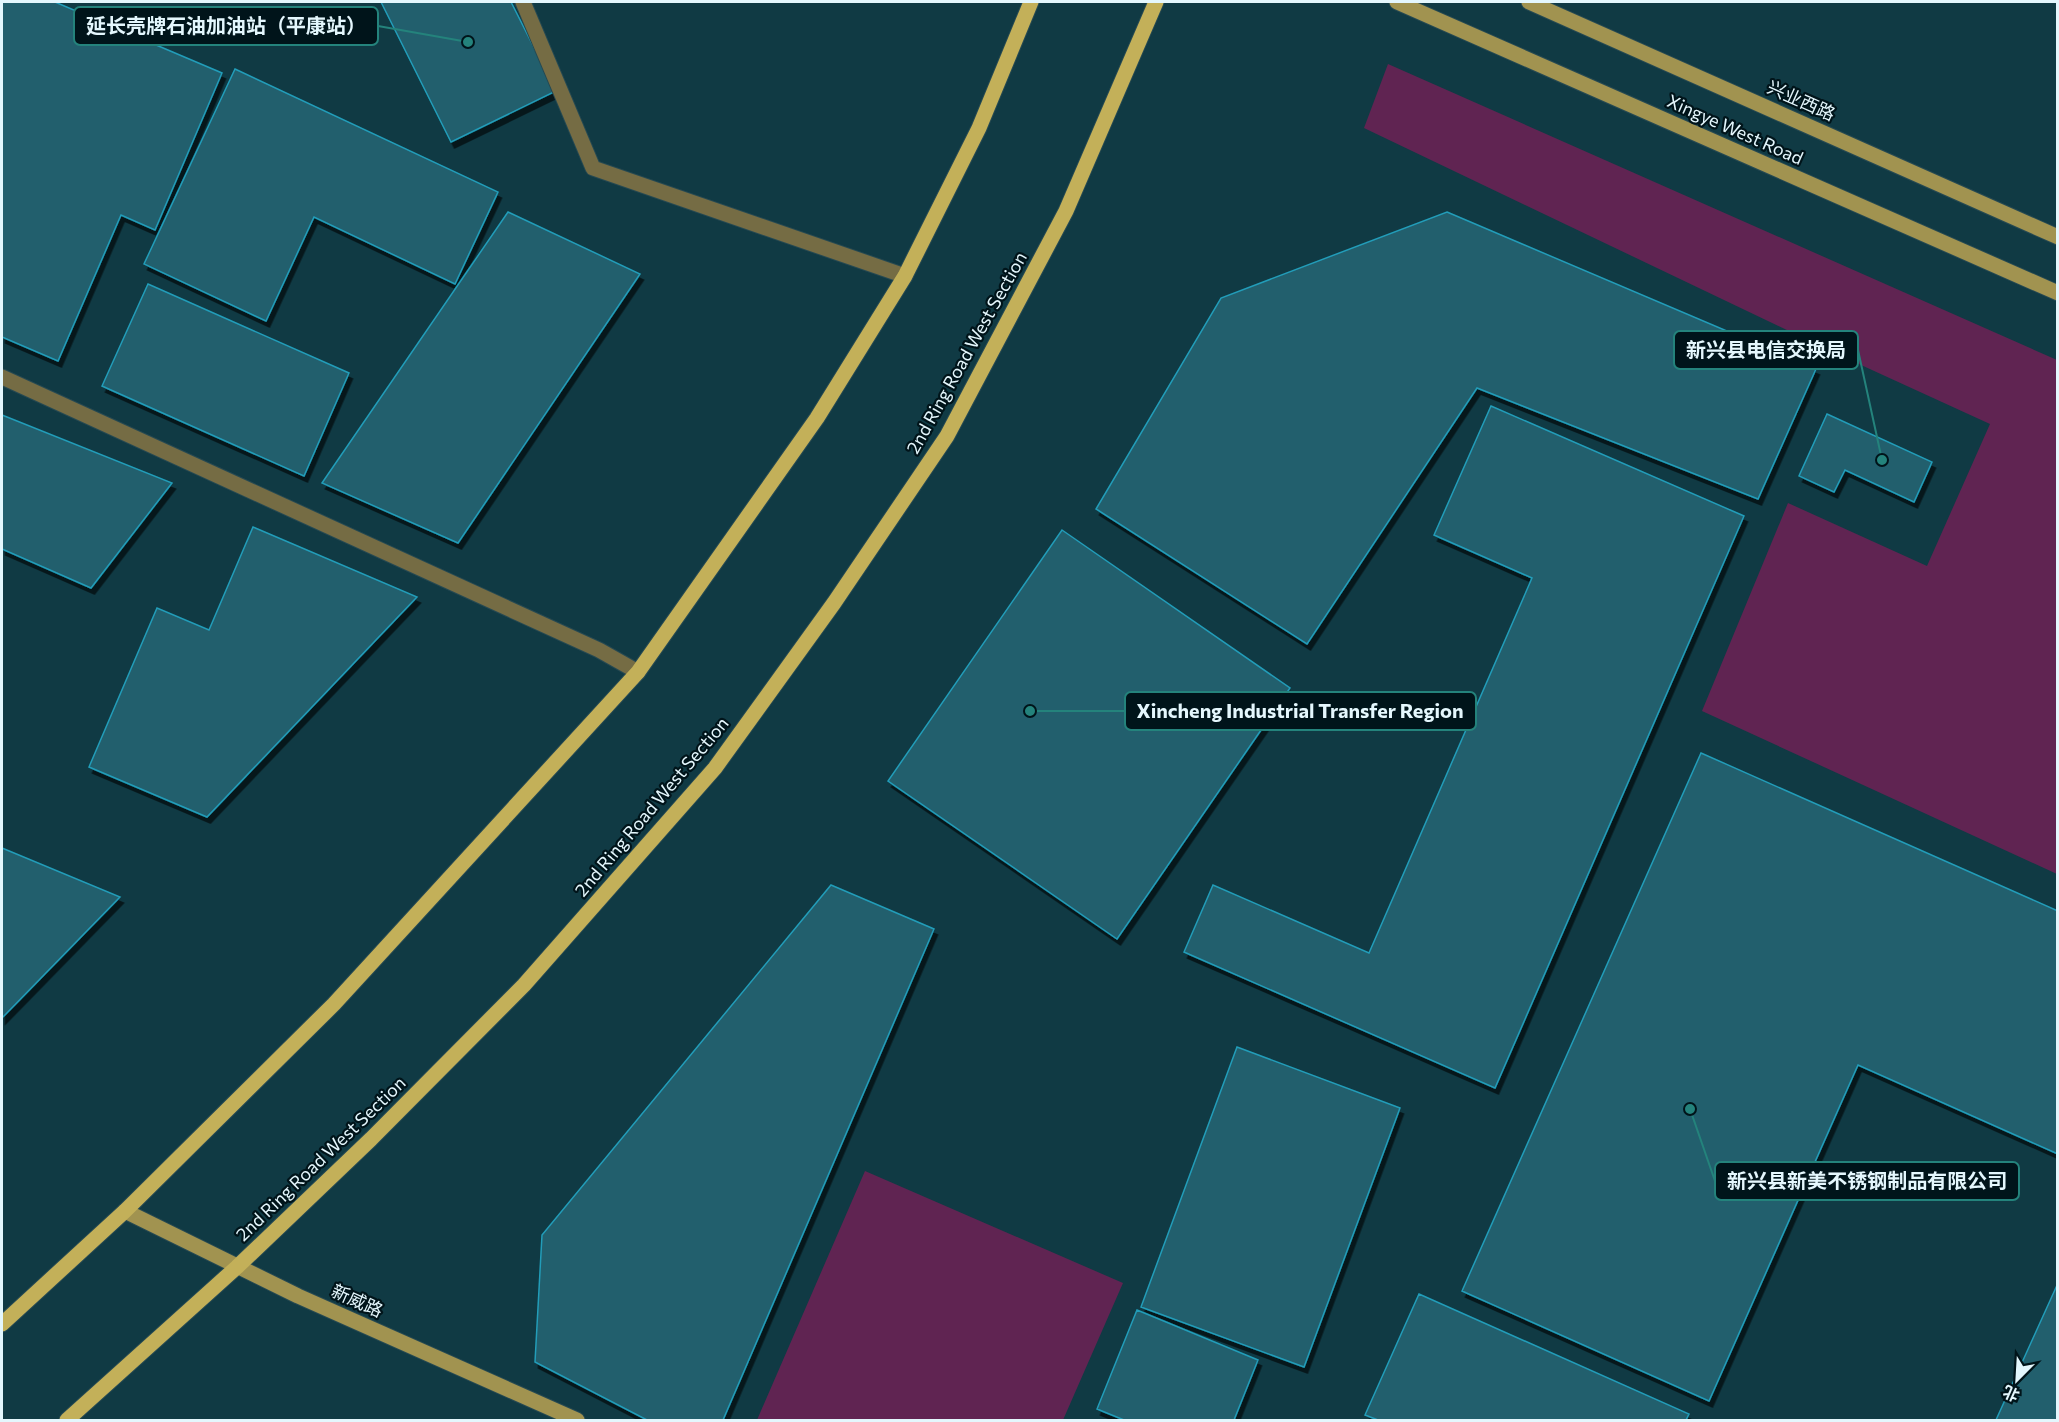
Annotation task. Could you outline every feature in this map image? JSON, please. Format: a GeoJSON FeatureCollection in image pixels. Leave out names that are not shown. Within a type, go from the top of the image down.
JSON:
{"type":"FeatureCollection","features":[{"type":"Feature","properties":{"kind":"main road"},"geometry":{"type":"LineString","coordinates":[[2,1324],[125,1211],[334,1004],[638,672],[817,418],[905,276],[979,128],[1031,2]]}},
{"type":"Feature","properties":{"kind":"main road","name":"2nd Ring Road West Section"},"geometry":{"type":"LineString","coordinates":[[67,1420],[237,1267],[372,1140],[524,985],[715,768],[834,603],[947,436],[1066,211],[1156,2]]}},
{"type":"Feature","properties":{"kind":"street","name":"Xingye West Road"},"geometry":{"type":"LineString","coordinates":[[1397,2],[2058,293]]}},
{"type":"Feature","properties":{"kind":"street","name":"兴业西路"},"geometry":{"type":"LineString","coordinates":[[1529,2],[2058,237]]}},
{"type":"Feature","properties":{"kind":"street","name":"新威路"},"geometry":{"type":"LineString","coordinates":[[125,1211],[298,1296],[577,1420]]}},
{"type":"Feature","properties":{"kind":"lane"},"geometry":{"type":"LineString","coordinates":[[523,2],[593,168],[905,276]]}},
{"type":"Feature","properties":{"kind":"lane"},"geometry":{"type":"LineString","coordinates":[[2,377],[599,650],[638,672]]}},
{"type":"Feature","properties":{"kind":"shaded area"},"geometry":{"type":"Polygon","coordinates":[[[2,2],[2057,2],[2057,1420],[2,1420],[2,2]]]}},
{"type":"Feature","properties":{"kind":"shaded area"},"geometry":{"type":"Polygon","coordinates":[[[1388,64],[2057,360],[2057,874],[1702,711],[1788,503],[1927,566],[1990,424],[1837,354],[1364,128],[1388,64]]]}},
{"type":"Feature","properties":{"kind":"shaded area"},"geometry":{"type":"Polygon","coordinates":[[[865,1171],[1123,1283],[1063,1420],[757,1420],[865,1171]]]}},
{"type":"Feature","properties":{"kind":"building"},"geometry":{"type":"Polygon","coordinates":[[[2,2],[55,2],[222,73],[155,230],[121,215],[58,361],[2,337],[2,2]]]}},
{"type":"Feature","properties":{"kind":"building"},"geometry":{"type":"Polygon","coordinates":[[[381,2],[511,2],[556,91],[451,142],[381,2]]]}},
{"type":"Feature","properties":{"kind":"building"},"geometry":{"type":"Polygon","coordinates":[[[235,69],[498,192],[455,284],[314,217],[266,321],[144,264],[235,69]]]}},
{"type":"Feature","properties":{"kind":"building"},"geometry":{"type":"Polygon","coordinates":[[[508,212],[640,274],[458,543],[322,483],[508,212]]]}},
{"type":"Feature","properties":{"kind":"building"},"geometry":{"type":"Polygon","coordinates":[[[1447,212],[1816,369],[1758,499],[1477,388],[1307,644],[1096,509],[1221,298],[1447,212]]]}},
{"type":"Feature","properties":{"kind":"building"},"geometry":{"type":"Polygon","coordinates":[[[148,284],[349,373],[304,476],[102,386],[148,284]]]}},
{"type":"Feature","properties":{"kind":"building"},"geometry":{"type":"Polygon","coordinates":[[[1491,406],[1744,516],[1495,1088],[1184,952],[1213,885],[1369,953],[1532,578],[1434,535],[1491,406]]]}},
{"type":"Feature","properties":{"kind":"building"},"geometry":{"type":"Polygon","coordinates":[[[1827,414],[1932,462],[1914,502],[1845,470],[1834,492],[1799,476],[1827,414]]]}},
{"type":"Feature","properties":{"kind":"building"},"geometry":{"type":"Polygon","coordinates":[[[2,415],[172,483],[91,588],[2,549],[2,415]]]}},
{"type":"Feature","properties":{"kind":"building"},"geometry":{"type":"Polygon","coordinates":[[[253,527],[417,597],[207,817],[89,767],[157,608],[209,630],[253,527]]]}},
{"type":"Feature","properties":{"kind":"building"},"geometry":{"type":"Polygon","coordinates":[[[1062,530],[1290,688],[1117,939],[888,781],[1062,530]]]}},
{"type":"Feature","properties":{"kind":"building"},"geometry":{"type":"Polygon","coordinates":[[[1701,753],[2058,911],[2058,1154],[1858,1065],[1709,1401],[1462,1291],[1701,753]]]}},
{"type":"Feature","properties":{"kind":"building"},"geometry":{"type":"Polygon","coordinates":[[[2,848],[120,897],[2,1018],[2,848]]]}},
{"type":"Feature","properties":{"kind":"building"},"geometry":{"type":"Polygon","coordinates":[[[831,885],[934,929],[723,1420],[647,1420],[535,1362],[542,1235],[831,885]]]}},
{"type":"Feature","properties":{"kind":"building"},"geometry":{"type":"Polygon","coordinates":[[[1237,1047],[1400,1108],[1304,1367],[1141,1307],[1237,1047]]]}},
{"type":"Feature","properties":{"kind":"building"},"geometry":{"type":"Polygon","coordinates":[[[2058,1283],[2058,1420],[1996,1420],[2058,1283]]]}},
{"type":"Feature","properties":{"kind":"building"},"geometry":{"type":"Polygon","coordinates":[[[1419,1294],[1689,1414],[1686,1420],[1378,1420],[1365,1415],[1419,1294]]]}},
{"type":"Feature","properties":{"kind":"building"},"geometry":{"type":"Polygon","coordinates":[[[1137,1310],[1258,1360],[1234,1420],[1124,1420],[1097,1409],[1137,1310]]]}},
{"type":"Feature","properties":{"kind":"place","name":"延长壳牌石油加油站（平康站）"},"geometry":{"type":"Point","coordinates":[468,42]}},
{"type":"Feature","properties":{"kind":"place","name":"新兴县电信交换局"},"geometry":{"type":"Point","coordinates":[1882,460]}},
{"type":"Feature","properties":{"kind":"place","name":"Xincheng Industrial Transfer Region"},"geometry":{"type":"Point","coordinates":[1030,711]}},
{"type":"Feature","properties":{"kind":"place","name":"新兴县新美不锈钢制品有限公司"},"geometry":{"type":"Point","coordinates":[1690,1109]}}]}
